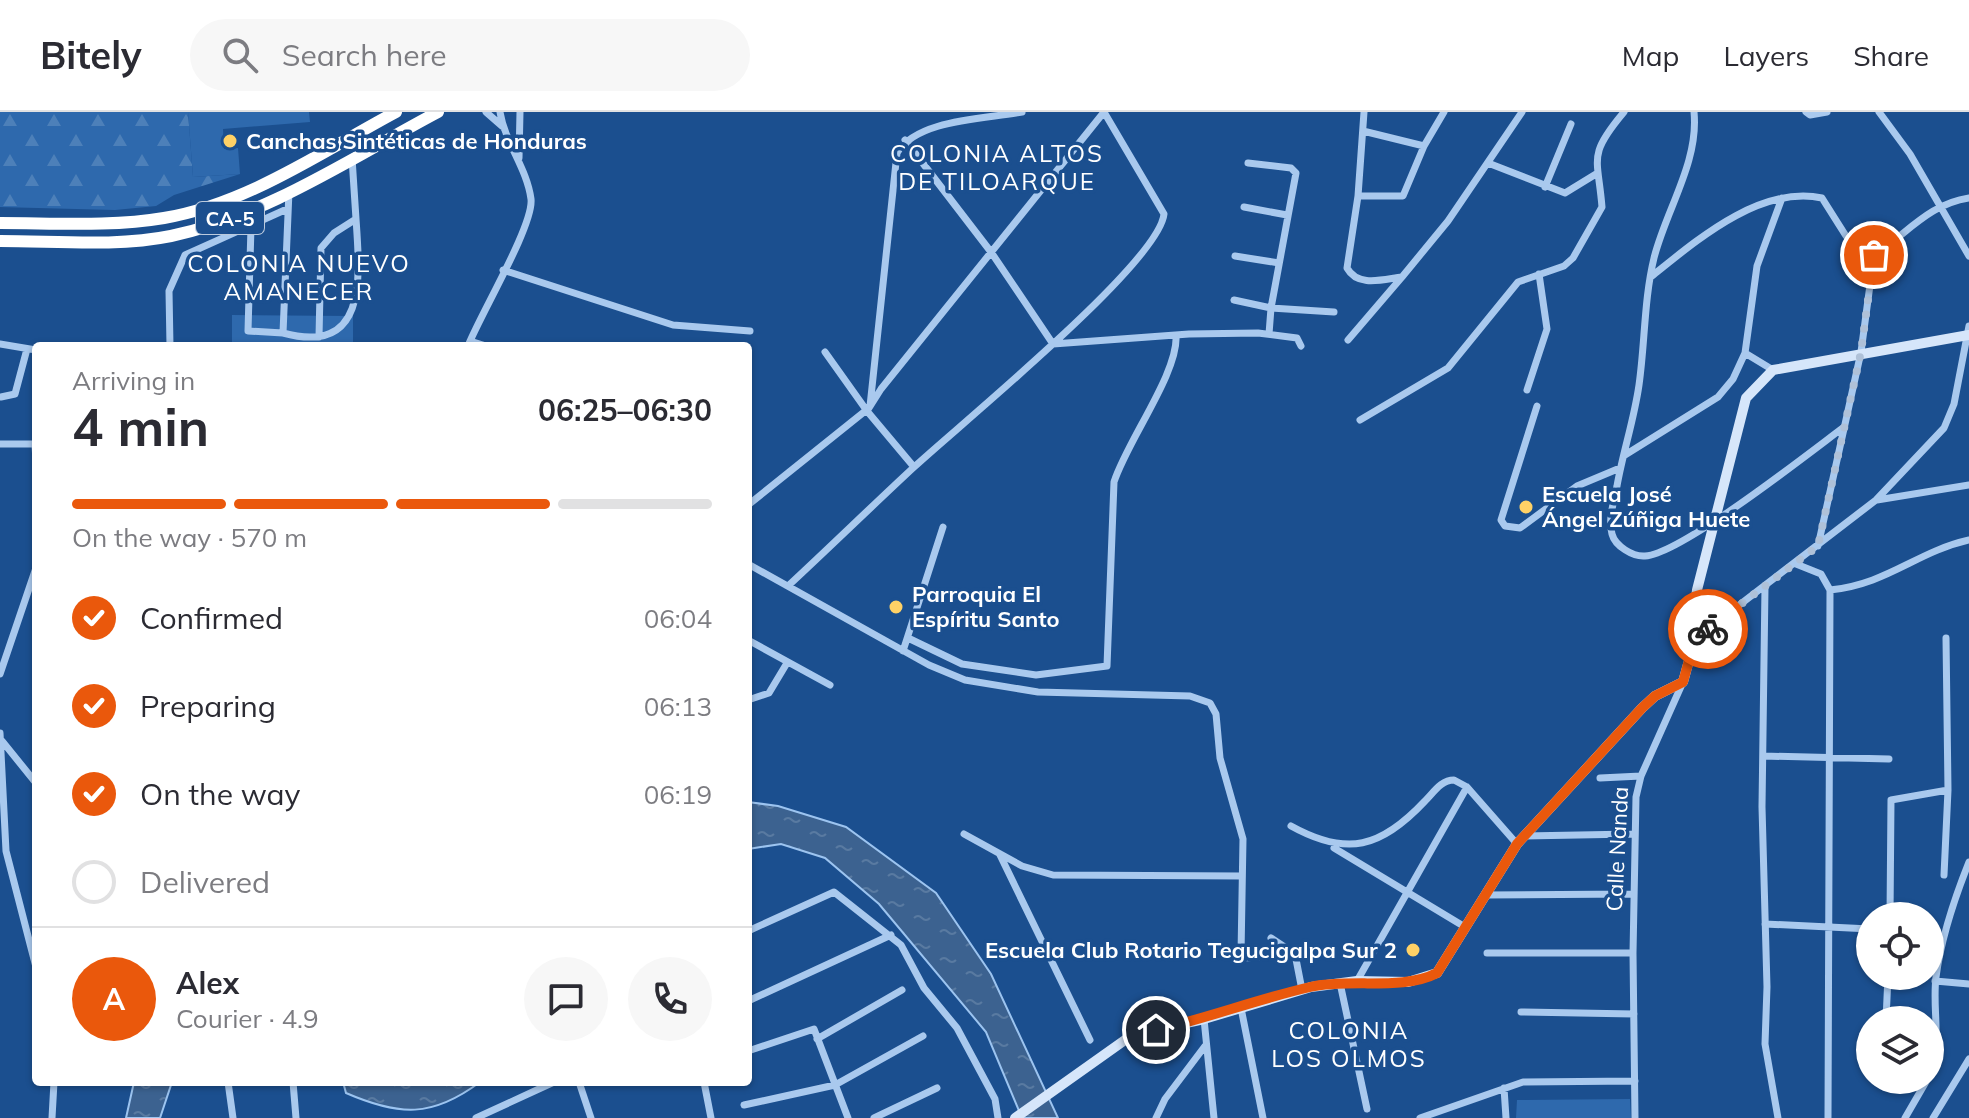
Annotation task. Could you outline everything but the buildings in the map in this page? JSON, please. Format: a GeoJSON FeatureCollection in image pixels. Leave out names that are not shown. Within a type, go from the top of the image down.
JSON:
{"type":"FeatureCollection","features":[{"type":"Feature","properties":{"kind":"highway","name":"CA-5"},"geometry":{"type":"LineString","coordinates":[[0,223],[119,223],[166,218],[256,187],[396,112]]}},
{"type":"Feature","properties":{"kind":"highway","name":"CA-5"},"geometry":{"type":"LineString","coordinates":[[0,241],[117,241],[171,236],[232,217],[438,112]]}},
{"type":"Feature","properties":{"kind":"street"},"geometry":{"type":"LineString","coordinates":[[486,112],[502,126]]}},
{"type":"Feature","properties":{"kind":"street"},"geometry":{"type":"LineString","coordinates":[[469,342],[532,205],[520,160],[502,126],[500,112]]}},
{"type":"Feature","properties":{"kind":"street"},"geometry":{"type":"LineString","coordinates":[[520,112],[520,160]]}},
{"type":"Feature","properties":{"kind":"street"},"geometry":{"type":"LineString","coordinates":[[868,410],[897,153],[905,140],[934,128],[1022,112]]}},
{"type":"Feature","properties":{"kind":"street"},"geometry":{"type":"LineString","coordinates":[[752,502],[868,410],[881,389],[1104,112],[1164,214],[1163,220],[1110,288],[1053,344],[914,467],[788,586]]}},
{"type":"Feature","properties":{"kind":"street"},"geometry":{"type":"LineString","coordinates":[[1364,112],[1349,273],[1370,281],[1402,277]]}},
{"type":"Feature","properties":{"kind":"street"},"geometry":{"type":"LineString","coordinates":[[1358,196],[1403,196],[1424,146],[1444,112]]}},
{"type":"Feature","properties":{"kind":"street"},"geometry":{"type":"LineString","coordinates":[[1348,340],[1448,221],[1522,112]]}},
{"type":"Feature","properties":{"kind":"street"},"geometry":{"type":"LineString","coordinates":[[1360,420],[1448,368],[1518,282],[1564,266],[1573,258],[1602,207],[1596,174],[1599,150],[1624,112]]}},
{"type":"Feature","properties":{"kind":"street"},"geometry":{"type":"LineString","coordinates":[[1694,112],[1696,127],[1690,152],[1654,258],[1633,426],[1620,468],[1611,521],[1612,537],[1620,546],[1637,555],[1658,552],[1718,518],[1844,427]]}},
{"type":"Feature","properties":{"kind":"street"},"geometry":{"type":"LineString","coordinates":[[1806,112],[1810,115],[1827,112]]}},
{"type":"Feature","properties":{"kind":"street"},"geometry":{"type":"LineString","coordinates":[[1879,112],[1910,154],[1969,256]]}},
{"type":"Feature","properties":{"kind":"street"},"geometry":{"type":"LineString","coordinates":[[1545,187],[1571,124]]}},
{"type":"Feature","properties":{"kind":"street"},"geometry":{"type":"LineString","coordinates":[[1363,131],[1424,146]]}},
{"type":"Feature","properties":{"kind":"street"},"geometry":{"type":"LineString","coordinates":[[905,140],[991,252],[1053,344]]}},
{"type":"Feature","properties":{"kind":"street"},"geometry":{"type":"LineString","coordinates":[[251,227],[248,331],[319,337],[335,334],[354,310],[356,219],[352,158]]}},
{"type":"Feature","properties":{"kind":"street"},"geometry":{"type":"LineString","coordinates":[[1248,163],[1295,170],[1269,334]]}},
{"type":"Feature","properties":{"kind":"street"},"geometry":{"type":"LineString","coordinates":[[1488,163],[1565,193],[1596,174]]}},
{"type":"Feature","properties":{"kind":"street"},"geometry":{"type":"LineString","coordinates":[[283,333],[289,190]]}},
{"type":"Feature","properties":{"kind":"street"},"geometry":{"type":"LineString","coordinates":[[1652,276],[1711,231],[1782,198],[1822,198],[1846,236],[1874,255]]}},
{"type":"Feature","properties":{"kind":"street"},"geometry":{"type":"LineString","coordinates":[[1624,456],[1718,397],[1733,379],[1745,353],[1757,266],[1782,198]]}},
{"type":"Feature","properties":{"kind":"street"},"geometry":{"type":"LineString","coordinates":[[1818,546],[1861,352],[1874,255],[1906,234],[1939,204],[1969,198]]}},
{"type":"Feature","properties":{"kind":"street"},"geometry":{"type":"LineString","coordinates":[[1244,207],[1287,215]]}},
{"type":"Feature","properties":{"kind":"street"},"geometry":{"type":"LineString","coordinates":[[170,342],[169,291],[185,255],[287,209]]}},
{"type":"Feature","properties":{"kind":"street"},"geometry":{"type":"LineString","coordinates":[[319,337],[321,248],[334,233],[356,219]]}},
{"type":"Feature","properties":{"kind":"street"},"geometry":{"type":"LineString","coordinates":[[1235,256],[1279,263]]}},
{"type":"Feature","properties":{"kind":"street"},"geometry":{"type":"LineString","coordinates":[[503,270],[673,325],[750,331]]}},
{"type":"Feature","properties":{"kind":"street"},"geometry":{"type":"LineString","coordinates":[[1527,390],[1547,329],[1539,274]]}},
{"type":"Feature","properties":{"kind":"street"},"geometry":{"type":"LineString","coordinates":[[1234,300],[1271,308],[1334,312]]}},
{"type":"Feature","properties":{"kind":"street"},"geometry":{"type":"LineString","coordinates":[[1695,639],[1876,500],[1944,428],[1954,404],[1968,332],[1773,370],[1745,353]]}},
{"type":"Feature","properties":{"kind":"street"},"geometry":{"type":"LineString","coordinates":[[1053,344],[1176,335],[1269,334],[1297,338],[1301,346]]}},
{"type":"Feature","properties":{"kind":"street"},"geometry":{"type":"LineString","coordinates":[[908,638],[962,664],[1036,675],[1107,666],[1114,482],[1122,455],[1176,355],[1176,335]]}},
{"type":"Feature","properties":{"kind":"street"},"geometry":{"type":"LineString","coordinates":[[0,344],[32,350]]}},
{"type":"Feature","properties":{"kind":"street"},"geometry":{"type":"LineString","coordinates":[[1,397],[15,394],[27,349]]}},
{"type":"Feature","properties":{"kind":"street"},"geometry":{"type":"LineString","coordinates":[[825,352],[914,467]]}},
{"type":"Feature","properties":{"kind":"street","name":"Calle Nanda"},"geometry":{"type":"LineString","coordinates":[[1635,1118],[1633,834],[1641,776],[1683,682],[1695,639],[1693,622],[1697,590],[1718,518],[1746,398],[1773,370]]}},
{"type":"Feature","properties":{"kind":"street"},"geometry":{"type":"LineString","coordinates":[[1537,406],[1501,520],[1505,526],[1520,528],[1577,486],[1620,468]]}},
{"type":"Feature","properties":{"kind":"street"},"geometry":{"type":"LineString","coordinates":[[0,444],[32,444]]}},
{"type":"Feature","properties":{"kind":"street"},"geometry":{"type":"LineString","coordinates":[[1876,500],[1969,485]]}},
{"type":"Feature","properties":{"kind":"street"},"geometry":{"type":"LineString","coordinates":[[903,651],[943,527]]}},
{"type":"Feature","properties":{"kind":"street"},"geometry":{"type":"LineString","coordinates":[[1830,590],[1861,587],[1929,554],[1969,540]]}},
{"type":"Feature","properties":{"kind":"street"},"geometry":{"type":"LineString","coordinates":[[1796,564],[1821,574],[1830,590],[1828,1118]]}},
{"type":"Feature","properties":{"kind":"street"},"geometry":{"type":"LineString","coordinates":[[752,566],[946,673],[996,687],[1050,693],[1190,696],[1210,703],[1216,714],[1220,758],[1239,821],[1241,954],[1244,958],[1258,957]]}},
{"type":"Feature","properties":{"kind":"street"},"geometry":{"type":"LineString","coordinates":[[0,674],[32,580]]}},
{"type":"Feature","properties":{"kind":"street"},"geometry":{"type":"LineString","coordinates":[[1765,587],[1765,1044],[1778,1118]]}},
{"type":"Feature","properties":{"kind":"street"},"geometry":{"type":"LineString","coordinates":[[1944,875],[1948,790],[1946,638]]}},
{"type":"Feature","properties":{"kind":"street"},"geometry":{"type":"LineString","coordinates":[[752,642],[830,685]]}},
{"type":"Feature","properties":{"kind":"street"},"geometry":{"type":"LineString","coordinates":[[752,699],[769,693],[787,663]]}},
{"type":"Feature","properties":{"kind":"street"},"geometry":{"type":"LineString","coordinates":[[1015,1118],[1132,1035],[1204,1019],[1302,990],[1357,981],[1425,980],[1437,973],[1521,840],[1642,708],[1655,696],[1683,682]]}},
{"type":"Feature","properties":{"kind":"street"},"geometry":{"type":"LineString","coordinates":[[1,737],[32,778]]}},
{"type":"Feature","properties":{"kind":"street"},"geometry":{"type":"LineString","coordinates":[[1,737],[2,818],[6,851],[32,952]]}},
{"type":"Feature","properties":{"kind":"street"},"geometry":{"type":"LineString","coordinates":[[1763,756],[1889,759]]}},
{"type":"Feature","properties":{"kind":"street"},"geometry":{"type":"LineString","coordinates":[[1600,778],[1641,776]]}},
{"type":"Feature","properties":{"kind":"street"},"geometry":{"type":"LineString","coordinates":[[1328,844],[1360,844],[1390,831],[1449,779],[1467,787],[1521,840],[1633,834]]}},
{"type":"Feature","properties":{"kind":"street"},"geometry":{"type":"LineString","coordinates":[[1357,981],[1467,787]]}},
{"type":"Feature","properties":{"kind":"street"},"geometry":{"type":"LineString","coordinates":[[1890,902],[1891,800],[1948,790]]}},
{"type":"Feature","properties":{"kind":"street"},"geometry":{"type":"LineString","coordinates":[[1291,826],[1328,844],[1465,927]]}},
{"type":"Feature","properties":{"kind":"street"},"geometry":{"type":"LineString","coordinates":[[964,834],[1022,866],[1053,875],[1242,876]]}},
{"type":"Feature","properties":{"kind":"street"},"geometry":{"type":"LineString","coordinates":[[999,853],[1090,1040]]}},
{"type":"Feature","properties":{"kind":"street"},"geometry":{"type":"LineString","coordinates":[[1944,950],[1969,862]]}},
{"type":"Feature","properties":{"kind":"street"},"geometry":{"type":"LineString","coordinates":[[752,929],[834,892],[891,935],[901,945],[924,988],[957,1028],[995,1099],[998,1118]]}},
{"type":"Feature","properties":{"kind":"street"},"geometry":{"type":"LineString","coordinates":[[1485,895],[1633,894]]}},
{"type":"Feature","properties":{"kind":"street"},"geometry":{"type":"LineString","coordinates":[[1765,924],[1856,929]]}},
{"type":"Feature","properties":{"kind":"street"},"geometry":{"type":"LineString","coordinates":[[752,999],[891,935]]}},
{"type":"Feature","properties":{"kind":"street"},"geometry":{"type":"LineString","coordinates":[[1271,938],[1295,954],[1302,990]]}},
{"type":"Feature","properties":{"kind":"street"},"geometry":{"type":"LineString","coordinates":[[1487,953],[1633,953]]}},
{"type":"Feature","properties":{"kind":"street"},"geometry":{"type":"LineString","coordinates":[[1944,982],[1969,984]]}},
{"type":"Feature","properties":{"kind":"street"},"geometry":{"type":"LineString","coordinates":[[1340,983],[1367,1109]]}},
{"type":"Feature","properties":{"kind":"street"},"geometry":{"type":"LineString","coordinates":[[817,1039],[902,990]]}},
{"type":"Feature","properties":{"kind":"street"},"geometry":{"type":"LineString","coordinates":[[1241,1008],[1263,1118]]}},
{"type":"Feature","properties":{"kind":"street"},"geometry":{"type":"LineString","coordinates":[[1521,1012],[1634,1014]]}},
{"type":"Feature","properties":{"kind":"street"},"geometry":{"type":"LineString","coordinates":[[1204,1019],[1214,1118]]}},
{"type":"Feature","properties":{"kind":"street"},"geometry":{"type":"LineString","coordinates":[[752,1050],[814,1029],[848,1118]]}},
{"type":"Feature","properties":{"kind":"street"},"geometry":{"type":"LineString","coordinates":[[744,1105],[835,1085],[923,1036]]}},
{"type":"Feature","properties":{"kind":"street"},"geometry":{"type":"LineString","coordinates":[[1156,1118],[1165,1099],[1205,1046]]}},
{"type":"Feature","properties":{"kind":"street"},"geometry":{"type":"LineString","coordinates":[[1933,1118],[1969,1059]]}},
{"type":"Feature","properties":{"kind":"street"},"geometry":{"type":"LineString","coordinates":[[1420,1118],[1504,1088],[1538,1080],[1635,1081]]}},
{"type":"Feature","properties":{"kind":"street"},"geometry":{"type":"LineString","coordinates":[[52,1118],[54,1086]]}},
{"type":"Feature","properties":{"kind":"street"},"geometry":{"type":"LineString","coordinates":[[229,1086],[233,1118]]}},
{"type":"Feature","properties":{"kind":"street"},"geometry":{"type":"LineString","coordinates":[[293,1086],[296,1118]]}},
{"type":"Feature","properties":{"kind":"street"},"geometry":{"type":"LineString","coordinates":[[476,1118],[545,1086]]}},
{"type":"Feature","properties":{"kind":"street"},"geometry":{"type":"LineString","coordinates":[[580,1086],[591,1118]]}},
{"type":"Feature","properties":{"kind":"street"},"geometry":{"type":"LineString","coordinates":[[705,1086],[711,1118]]}},
{"type":"Feature","properties":{"kind":"street"},"geometry":{"type":"LineString","coordinates":[[874,1118],[937,1088]]}},
{"type":"Feature","properties":{"kind":"street"},"geometry":{"type":"LineString","coordinates":[[1504,1088],[1506,1118]]}},
{"type":"Feature","properties":{"kind":"street"},"geometry":{"type":"LineString","coordinates":[[1905,1118],[1919,1094]]}},
{"type":"Feature","properties":{"kind":"green space"},"geometry":{"type":"Polygon","coordinates":[[[0,112],[188,112],[193,177],[240,174],[174,195],[156,206],[115,210],[0,207],[0,112]]]}},
{"type":"Feature","properties":{"kind":"green space"},"geometry":{"type":"Polygon","coordinates":[[[188,112],[309,112],[310,122],[223,129],[224,149],[238,148],[240,174],[193,177],[188,112]]]}},
{"type":"Feature","properties":{"kind":"green space"},"geometry":{"type":"Polygon","coordinates":[[[232,315],[353,316],[353,342],[232,342],[232,315]]]}},
{"type":"Feature","properties":{"kind":"green space"},"geometry":{"type":"Polygon","coordinates":[[[1630,1099],[1631,1118],[1516,1118],[1517,1100],[1630,1099]]]}},
{"type":"Feature","properties":{"kind":"water"},"geometry":{"type":"Polygon","coordinates":[[[752,803],[778,806],[846,827],[936,893],[991,974],[1058,1118],[1022,1118],[986,1032],[879,904],[825,858],[781,844],[752,848],[752,803]]]}},
{"type":"Feature","properties":{"kind":"water"},"geometry":{"type":"Polygon","coordinates":[[[133,1086],[171,1086],[160,1118],[126,1118],[133,1086]]]}},
{"type":"Feature","properties":{"kind":"water"},"geometry":{"type":"Polygon","coordinates":[[[344,1086],[474,1086],[446,1102],[415,1110],[383,1106],[346,1093],[344,1086]]]}},
{"type":"Feature","properties":{"kind":"way so far"},"geometry":{"type":"LineString","coordinates":[[1708,629],[1818,546],[1861,352],[1874,255]]}},
{"type":"Feature","properties":{"kind":"place","name":"Canchas Sintéticas de Honduras"},"geometry":{"type":"Point","coordinates":[230,141]}},
{"type":"Feature","properties":{"kind":"place","name":"Escuela José Ángel Zúñiga Huete"},"geometry":{"type":"Point","coordinates":[1526,507]}},
{"type":"Feature","properties":{"kind":"place","name":"Parroquia El Espíritu Santo"},"geometry":{"type":"Point","coordinates":[896,607]}},
{"type":"Feature","properties":{"kind":"place","name":"Escuela Club Rotario Tegucigalpa Sur 2"},"geometry":{"type":"Point","coordinates":[1413,950]}},
{"type":"Feature","properties":{"kind":"district","name":"COLONIA ALTOS DE TILOARQUE"},"geometry":{"type":"Point","coordinates":[997,167]}},
{"type":"Feature","properties":{"kind":"district","name":"COLONIA NUEVO AMANECER"},"geometry":{"type":"Point","coordinates":[299,277]}},
{"type":"Feature","properties":{"kind":"district","name":"COLONIA LOS OLMOS"},"geometry":{"type":"Point","coordinates":[1349,1044]}},
{"type":"Feature","properties":{"kind":"route"},"geometry":{"type":"LineString","coordinates":[[1156,1030],[1311,987],[1357,981],[1408,982],[1425,980],[1437,973],[1517,844],[1582,777],[1642,708],[1655,696],[1683,682],[1695,639],[1708,629]]}}]}
